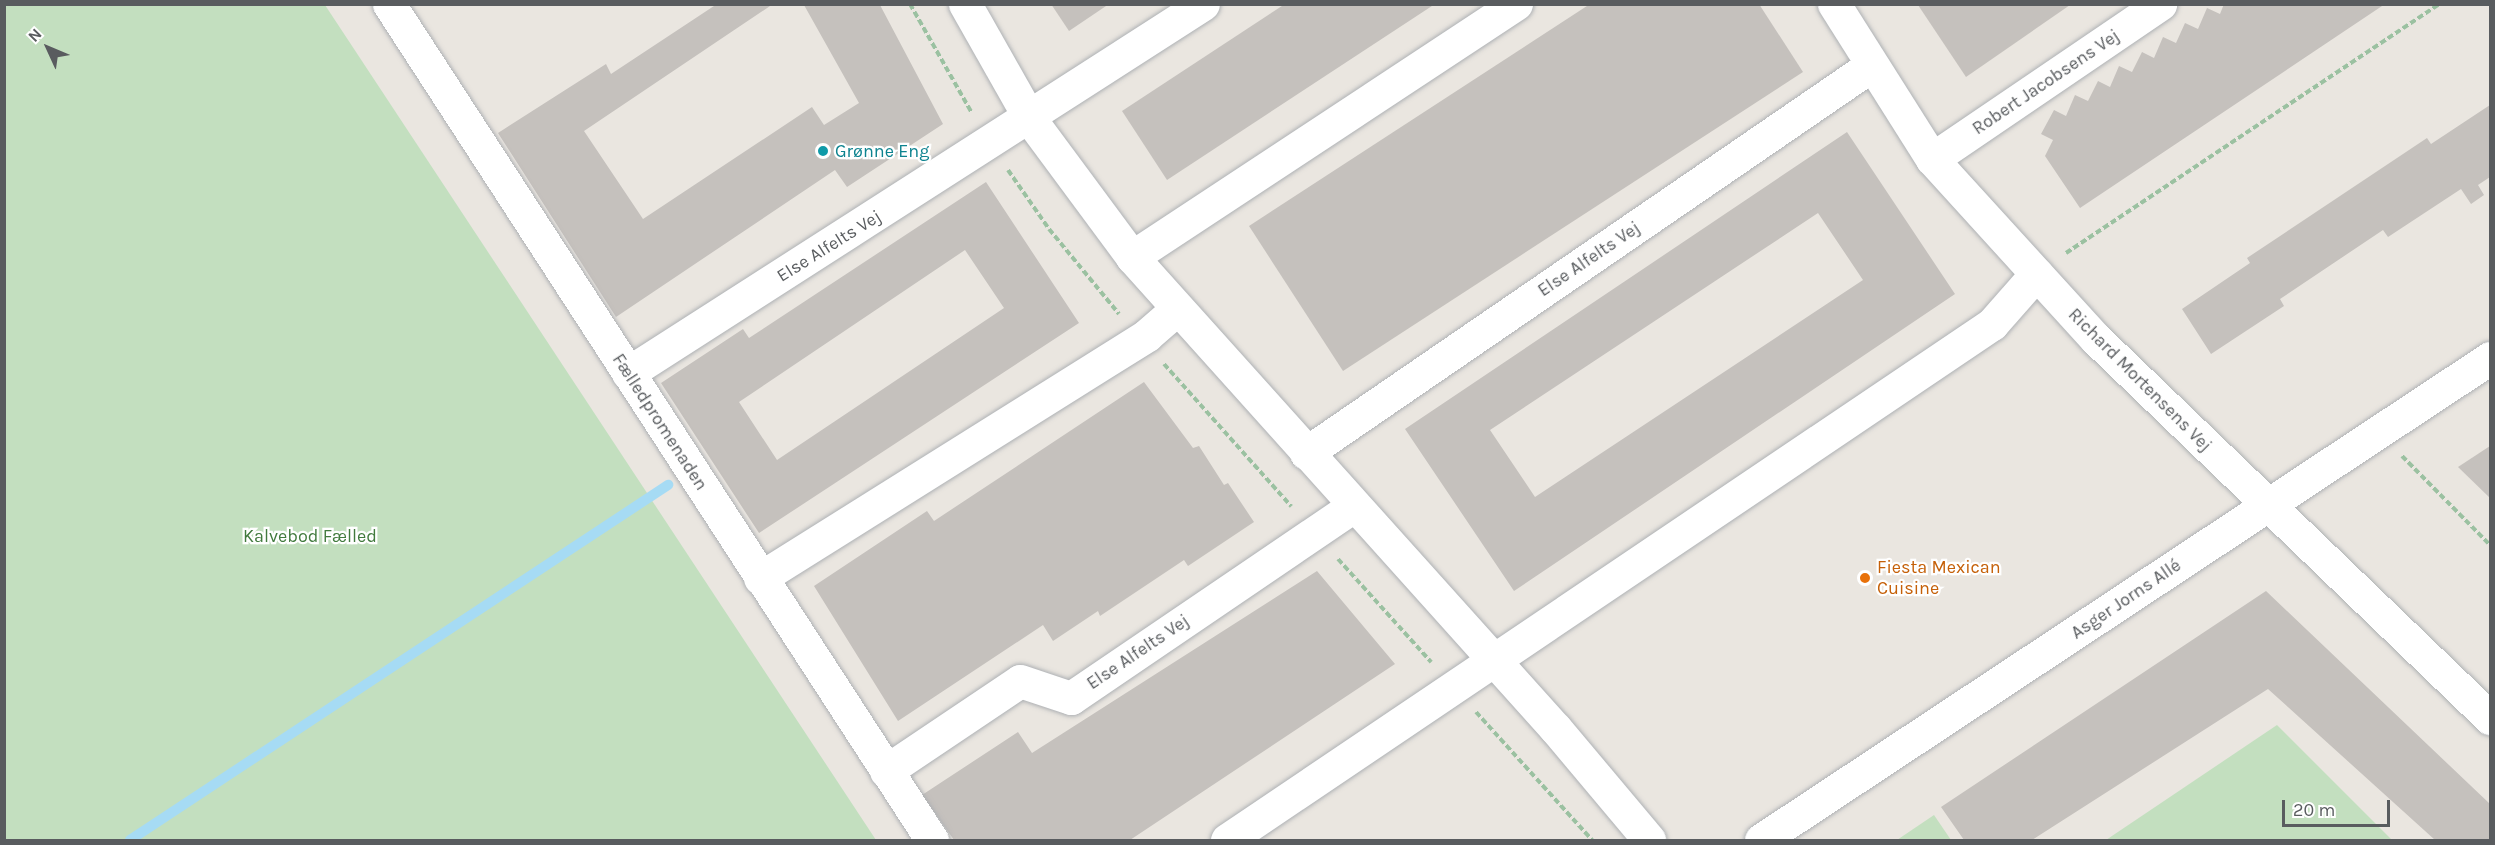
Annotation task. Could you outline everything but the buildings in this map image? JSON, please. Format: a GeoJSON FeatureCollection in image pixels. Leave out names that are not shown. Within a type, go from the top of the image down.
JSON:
{"type":"FeatureCollection","features":[{"type":"Feature","properties":{"kind":"street","name":"Fælledpromenaden"},"geometry":{"type":"LineString","coordinates":[[389,4],[932,840]]}},
{"type":"Feature","properties":{"kind":"street"},"geometry":{"type":"LineString","coordinates":[[965,4],[1030,119],[1132,256],[1305,453],[1492,659],[1649,840]]}},
{"type":"Feature","properties":{"kind":"street"},"geometry":{"type":"LineString","coordinates":[[1030,119],[1203,4]]}},
{"type":"Feature","properties":{"kind":"street"},"geometry":{"type":"LineString","coordinates":[[1132,256],[1516,4]]}},
{"type":"Feature","properties":{"kind":"street","name":"Richard Mortensens Vej"},"geometry":{"type":"LineString","coordinates":[[1834,4],[1932,159],[2036,274],[2096,339],[2490,718]]}},
{"type":"Feature","properties":{"kind":"street","name":"Robert Jacobsens Vej"},"geometry":{"type":"LineString","coordinates":[[1932,159],[2160,4]]}},
{"type":"Feature","properties":{"kind":"street","name":"Else Alfelts Vej"},"geometry":{"type":"LineString","coordinates":[[1305,453],[1872,65]]}},
{"type":"Feature","properties":{"kind":"street","name":"Else Alfelts Vej"},"geometry":{"type":"LineString","coordinates":[[628,373],[1030,119]]}},
{"type":"Feature","properties":{"kind":"street"},"geometry":{"type":"LineString","coordinates":[[1227,840],[1492,659],[1992,324],[2036,274]]}},
{"type":"Feature","properties":{"kind":"street"},"geometry":{"type":"LineString","coordinates":[[760,578],[1141,339],[1177,309]]}},
{"type":"Feature","properties":{"kind":"street","name":"Asger Jorns Allé"},"geometry":{"type":"LineString","coordinates":[[1761,840],[2490,358]]}},
{"type":"Feature","properties":{"kind":"street","name":"Else Alfelts Vej"},"geometry":{"type":"LineString","coordinates":[[886,771],[1020,681],[1071,698],[1353,506]]}},
{"type":"Feature","properties":{"kind":"path"},"geometry":{"type":"LineString","coordinates":[[910,4],[991,143],[1049,229],[1141,339],[1592,840]]}},
{"type":"Feature","properties":{"kind":"path"},"geometry":{"type":"LineString","coordinates":[[2036,274],[2440,4]]}},
{"type":"Feature","properties":{"kind":"path"},"geometry":{"type":"LineString","coordinates":[[2379,432],[2490,545]]}},
{"type":"Feature","properties":{"kind":"green space","name":"Kalvebod Fælled"},"geometry":{"type":"Polygon","coordinates":[[[5,4],[325,5],[876,840],[5,840],[5,4]]]}},
{"type":"Feature","properties":{"kind":"green space"},"geometry":{"type":"Polygon","coordinates":[[[2277,725],[2392,840],[2106,840],[2277,725]]]}},
{"type":"Feature","properties":{"kind":"green space"},"geometry":{"type":"Polygon","coordinates":[[[1934,815],[1951,840],[1897,840],[1934,815]]]}},
{"type":"Feature","properties":{"kind":"waterway"},"geometry":{"type":"LineString","coordinates":[[130,840],[668,485]]}},
{"type":"Feature","properties":{"kind":"place","name":"Grønne Eng"},"geometry":{"type":"Point","coordinates":[823,151]}},
{"type":"Feature","properties":{"kind":"place","name":"Fiesta Mexican Cuisine"},"geometry":{"type":"Point","coordinates":[1865,578]}}]}
